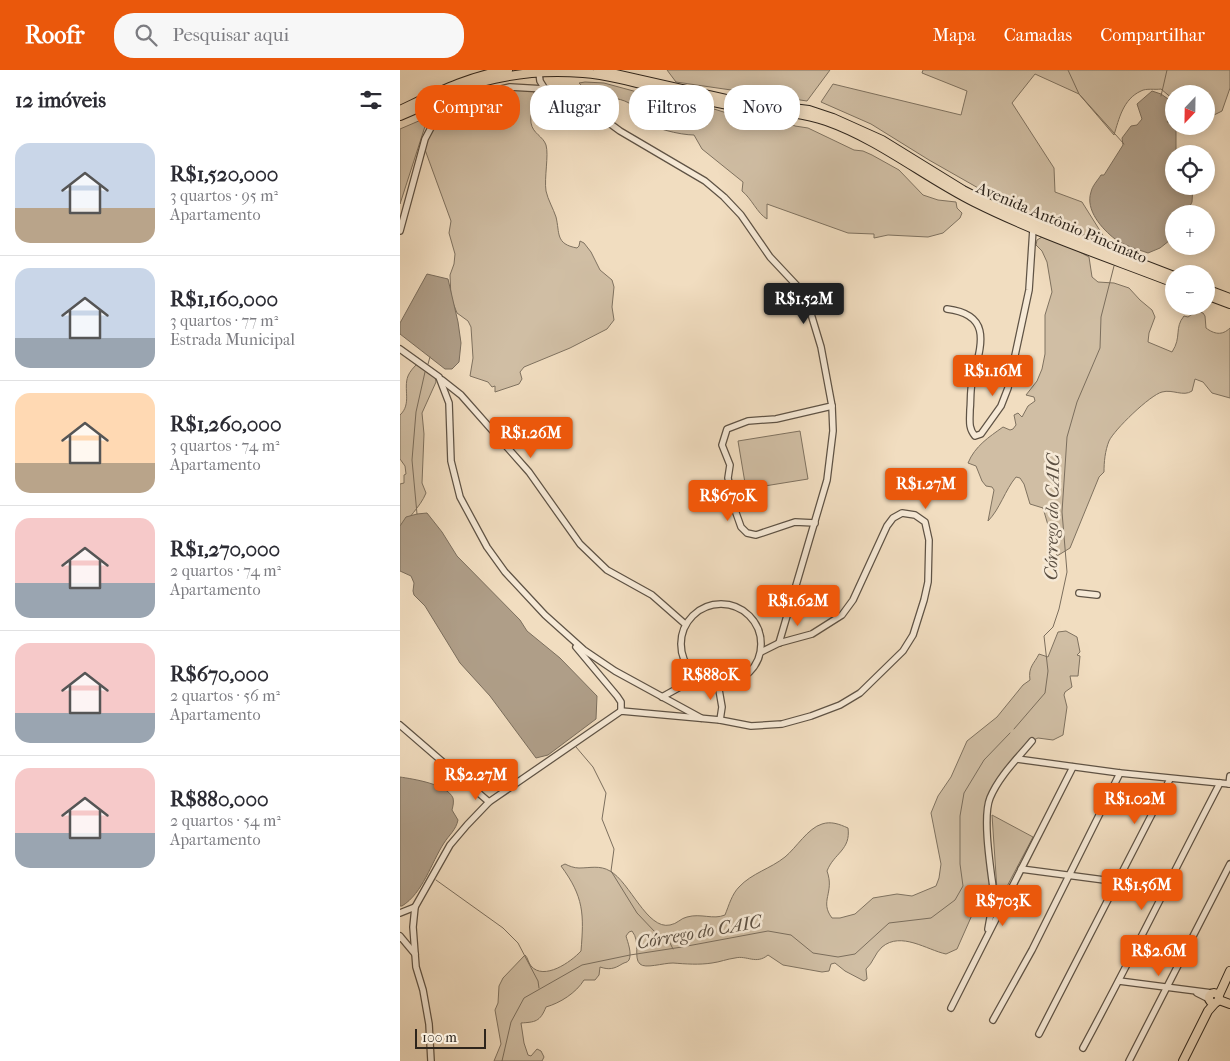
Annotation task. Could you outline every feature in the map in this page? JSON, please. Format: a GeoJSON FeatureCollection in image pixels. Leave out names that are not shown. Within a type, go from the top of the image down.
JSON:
{"type":"FeatureCollection","features":[{"type":"Feature","properties":{"kind":"main road"},"geometry":{"type":"LineString","coordinates":[[400,110],[454,84],[481,75],[508,70]]}},
{"type":"Feature","properties":{"kind":"main road","name":"Avenida Antônio Pincinato"},"geometry":{"type":"LineString","coordinates":[[598,70],[735,101],[809,110],[833,118],[882,140],[963,190],[998,208],[1165,273]]}},
{"type":"Feature","properties":{"kind":"main road","name":"Avenida Antônio Pincinato"},"geometry":{"type":"LineString","coordinates":[[539,74],[554,73],[560,76],[578,77],[584,73],[714,103],[798,113],[825,120],[852,131],[882,147],[973,202],[1033,229],[1165,280]]}},
{"type":"Feature","properties":{"kind":"main road"},"geometry":{"type":"LineString","coordinates":[[400,116],[457,90],[481,82],[505,76],[539,74]]}},
{"type":"Feature","properties":{"kind":"main road"},"geometry":{"type":"LineString","coordinates":[[1215,292],[1230,298]]}},
{"type":"Feature","properties":{"kind":"main road"},"geometry":{"type":"LineString","coordinates":[[1215,298],[1230,304]]}},
{"type":"Feature","properties":{"kind":"main road"},"geometry":{"type":"LineString","coordinates":[[1183,1061],[1214,998],[1230,971]]}},
{"type":"Feature","properties":{"kind":"main road"},"geometry":{"type":"LineString","coordinates":[[1214,998],[1230,1004]]}},
{"type":"Feature","properties":{"kind":"street"},"geometry":{"type":"LineString","coordinates":[[539,74],[542,85]]}},
{"type":"Feature","properties":{"kind":"street"},"geometry":{"type":"LineString","coordinates":[[400,230],[425,139],[434,122],[450,108],[476,95],[510,87],[530,88]]}},
{"type":"Feature","properties":{"kind":"street"},"geometry":{"type":"LineString","coordinates":[[619,130],[704,181],[724,197],[741,215],[770,256],[800,289],[808,304],[821,347],[832,406],[833,431],[827,480],[778,643]]}},
{"type":"Feature","properties":{"kind":"street"},"geometry":{"type":"LineString","coordinates":[[947,309],[961,311],[973,318],[979,325],[981,342],[972,386],[970,424],[971,431],[975,436],[981,434],[1001,406],[1008,388],[1029,290],[1033,229]]}},
{"type":"Feature","properties":{"kind":"street"},"geometry":{"type":"LineString","coordinates":[[400,349],[461,395],[529,472],[580,544],[607,570],[652,595],[685,624]]}},
{"type":"Feature","properties":{"kind":"street"},"geometry":{"type":"LineString","coordinates":[[439,377],[449,403],[450,461],[460,497],[487,548],[505,572],[531,601],[584,650],[615,671],[703,719]]}},
{"type":"Feature","properties":{"kind":"street"},"geometry":{"type":"LineString","coordinates":[[446,394],[453,390]]}},
{"type":"Feature","properties":{"kind":"street"},"geometry":{"type":"LineString","coordinates":[[815,524],[795,522],[756,535],[747,532],[741,527],[728,478],[730,465],[722,445],[727,429],[748,421],[776,419],[832,406]]}},
{"type":"Feature","properties":{"kind":"street"},"geometry":{"type":"LineString","coordinates":[[431,1061],[429,1024],[423,990],[416,967],[417,956],[413,927],[415,907],[450,845],[489,802],[621,711],[720,720],[751,726],[782,724],[840,705],[860,693],[903,652],[913,635],[928,582],[930,551],[928,529],[925,522],[915,515],[902,513],[893,518],[887,526],[853,600],[842,615],[812,634],[778,643],[761,652]]}},
{"type":"Feature","properties":{"kind":"street"},"geometry":{"type":"LineString","coordinates":[[1079,593],[1098,595]]}},
{"type":"Feature","properties":{"kind":"street"},"geometry":{"type":"LineString","coordinates":[[716,604],[729,604],[750,616],[758,627],[761,639],[761,652],[757,663],[746,676],[730,683],[718,684],[708,682],[698,677],[689,669],[682,653],[681,635],[685,624],[693,614],[704,607],[716,604]]}},
{"type":"Feature","properties":{"kind":"street"},"geometry":{"type":"LineString","coordinates":[[565,634],[617,696],[621,702],[621,711]]}},
{"type":"Feature","properties":{"kind":"street"},"geometry":{"type":"LineString","coordinates":[[662,696],[698,677]]}},
{"type":"Feature","properties":{"kind":"street"},"geometry":{"type":"LineString","coordinates":[[718,684],[722,707],[720,720]]}},
{"type":"Feature","properties":{"kind":"street"},"geometry":{"type":"LineString","coordinates":[[400,726],[489,802]]}},
{"type":"Feature","properties":{"kind":"street"},"geometry":{"type":"LineString","coordinates":[[996,899],[989,854],[988,807],[998,783],[1032,741]]}},
{"type":"Feature","properties":{"kind":"street"},"geometry":{"type":"LineString","coordinates":[[1017,759],[1120,774],[1229,784],[1230,776]]}},
{"type":"Feature","properties":{"kind":"street"},"geometry":{"type":"LineString","coordinates":[[951,1008],[1073,767]]}},
{"type":"Feature","properties":{"kind":"street"},"geometry":{"type":"LineString","coordinates":[[993,1020],[1032,950],[1120,774]]}},
{"type":"Feature","properties":{"kind":"street"},"geometry":{"type":"LineString","coordinates":[[1039,1034],[1170,779]]}},
{"type":"Feature","properties":{"kind":"street"},"geometry":{"type":"LineString","coordinates":[[1083,1048],[1119,982],[1165,888],[1220,783]]}},
{"type":"Feature","properties":{"kind":"street"},"geometry":{"type":"LineString","coordinates":[[1128,1061],[1167,989],[1230,864]]}},
{"type":"Feature","properties":{"kind":"street"},"geometry":{"type":"LineString","coordinates":[[1021,869],[1165,888]]}},
{"type":"Feature","properties":{"kind":"street"},"geometry":{"type":"LineString","coordinates":[[996,899],[1000,899],[1003,902]]}},
{"type":"Feature","properties":{"kind":"street"},"geometry":{"type":"LineString","coordinates":[[986,936],[992,902],[996,899]]}},
{"type":"Feature","properties":{"kind":"street"},"geometry":{"type":"LineString","coordinates":[[400,913],[415,907]]}},
{"type":"Feature","properties":{"kind":"street"},"geometry":{"type":"LineString","coordinates":[[992,907],[995,910],[1001,909]]}},
{"type":"Feature","properties":{"kind":"street"},"geometry":{"type":"LineString","coordinates":[[400,936],[417,956]]}},
{"type":"Feature","properties":{"kind":"street"},"geometry":{"type":"LineString","coordinates":[[1119,982],[1195,992],[1214,998]]}},
{"type":"Feature","properties":{"kind":"shaded area"},"geometry":{"type":"Polygon","coordinates":[[[667,70],[830,70],[807,101],[800,100],[800,85],[724,85],[724,89],[714,88],[714,85],[676,82],[667,70]]]}},
{"type":"Feature","properties":{"kind":"shaded area"},"geometry":{"type":"Polygon","coordinates":[[[923,70],[1230,70],[1230,88],[1222,111],[1215,114],[1215,85],[1165,85],[1165,92],[1161,89],[1143,90],[1126,104],[1114,135],[1079,94],[1035,74],[1012,103],[1054,168],[1055,192],[1082,202],[1109,245],[994,197],[871,124],[821,102],[833,84],[961,115],[967,91],[922,73],[923,70]]]}},
{"type":"Feature","properties":{"kind":"shaded area"},"geometry":{"type":"Polygon","coordinates":[[[579,83],[604,83],[611,85],[581,85],[579,83]]]}},
{"type":"Feature","properties":{"kind":"shaded area"},"geometry":{"type":"Polygon","coordinates":[[[520,87],[530,89],[530,130],[534,130],[546,145],[546,191],[556,217],[560,237],[565,244],[577,248],[580,241],[584,243],[600,270],[612,280],[614,287],[612,307],[614,320],[607,329],[570,348],[524,367],[520,372],[522,379],[519,384],[495,392],[495,386],[492,387],[488,382],[470,376],[473,358],[471,327],[468,321],[457,313],[451,298],[450,275],[455,254],[449,233],[451,221],[424,147],[427,134],[432,130],[520,130],[520,87]]]}},
{"type":"Feature","properties":{"kind":"shaded area"},"geometry":{"type":"Polygon","coordinates":[[[619,87],[629,90],[629,103],[619,100],[619,87]]]}},
{"type":"Feature","properties":{"kind":"shaded area"},"geometry":{"type":"Polygon","coordinates":[[[1152,91],[1165,97],[1165,135],[1176,135],[1176,145],[1165,145],[1165,195],[1192,195],[1190,205],[1165,205],[1165,244],[1148,253],[1123,244],[1110,235],[1100,224],[1090,206],[1094,185],[1101,175],[1104,175],[1123,145],[1122,138],[1131,126],[1137,125],[1142,119],[1137,104],[1152,91]]]}},
{"type":"Feature","properties":{"kind":"shaded area"},"geometry":{"type":"Polygon","coordinates":[[[714,109],[724,112],[724,130],[800,130],[800,127],[808,128],[854,150],[872,155],[899,170],[923,195],[938,200],[956,202],[957,208],[962,213],[960,218],[943,233],[928,237],[888,235],[874,238],[874,234],[848,233],[767,204],[767,219],[742,191],[743,182],[702,149],[694,135],[666,130],[714,130],[714,109]]]}},
{"type":"Feature","properties":{"kind":"shaded area"},"geometry":{"type":"Polygon","coordinates":[[[415,123],[415,130],[424,130],[400,204],[400,129],[415,123]]]}},
{"type":"Feature","properties":{"kind":"shaded area"},"geometry":{"type":"Polygon","coordinates":[[[1042,237],[1048,238],[1072,248],[1089,257],[1092,277],[1098,282],[1114,283],[1129,288],[1152,310],[1155,317],[1148,342],[1172,352],[1177,342],[1179,325],[1184,316],[1204,315],[1206,328],[1212,332],[1221,333],[1230,328],[1230,398],[1212,393],[1203,382],[1195,379],[1192,391],[1189,393],[1162,392],[1149,399],[1118,429],[1109,441],[1105,456],[1104,472],[1099,477],[1070,548],[1057,556],[1043,508],[1030,504],[1024,484],[1020,478],[1016,477],[1012,482],[996,511],[988,521],[994,490],[992,487],[986,486],[982,481],[976,466],[968,463],[978,447],[993,434],[1003,427],[1010,430],[1013,429],[1016,425],[1014,415],[1018,413],[1022,417],[1028,406],[1035,401],[1034,397],[1026,395],[1037,381],[1042,369],[1045,354],[1045,315],[1052,292],[1047,262],[1042,251],[1036,245],[1037,240],[1042,237]]]}},
{"type":"Feature","properties":{"kind":"shaded area"},"geometry":{"type":"Polygon","coordinates":[[[427,274],[448,279],[461,343],[459,362],[452,369],[445,369],[400,334],[400,323],[427,274]]]}},
{"type":"Feature","properties":{"kind":"shaded area"},"geometry":{"type":"Polygon","coordinates":[[[418,363],[435,377],[436,382],[422,413],[424,434],[422,483],[426,493],[400,533],[400,484],[404,483],[404,475],[406,474],[405,466],[400,459],[400,415],[406,406],[408,376],[418,363]]]}},
{"type":"Feature","properties":{"kind":"shaded area"},"geometry":{"type":"Polygon","coordinates":[[[800,431],[808,479],[746,489],[738,441],[800,431]]]}},
{"type":"Feature","properties":{"kind":"shaded area"},"geometry":{"type":"Polygon","coordinates":[[[427,513],[457,556],[520,620],[527,631],[560,658],[597,696],[596,719],[548,755],[536,758],[490,696],[460,663],[425,606],[414,595],[414,583],[411,576],[400,571],[400,526],[406,517],[427,513]]]}},
{"type":"Feature","properties":{"kind":"shaded area"},"geometry":{"type":"Polygon","coordinates":[[[1066,631],[1077,637],[1080,652],[1077,655],[1080,656],[1078,676],[1070,676],[1072,687],[1064,695],[1067,707],[1063,735],[1053,740],[1038,738],[1031,741],[1013,759],[988,805],[990,822],[987,856],[994,901],[988,908],[979,904],[976,906],[957,949],[946,954],[906,941],[889,943],[880,949],[866,969],[867,979],[864,981],[845,971],[835,963],[831,964],[829,971],[822,972],[783,965],[768,955],[755,960],[739,957],[707,964],[673,963],[650,966],[642,965],[637,958],[636,940],[632,931],[626,936],[630,954],[627,962],[611,969],[600,967],[599,975],[595,980],[584,980],[567,997],[546,1007],[542,1016],[530,1022],[521,1023],[528,1055],[531,1056],[537,1049],[541,1051],[544,1057],[542,1061],[494,1061],[501,1044],[495,1010],[498,1003],[499,986],[503,978],[525,955],[531,966],[543,972],[564,965],[581,951],[581,906],[569,877],[561,866],[565,864],[575,868],[599,867],[610,871],[625,885],[646,913],[662,925],[670,925],[692,916],[716,917],[725,915],[734,893],[744,882],[785,857],[817,826],[832,823],[848,828],[848,835],[845,847],[827,871],[829,885],[827,907],[832,918],[855,914],[873,898],[897,894],[912,896],[936,886],[941,864],[931,813],[938,796],[951,777],[967,741],[997,717],[1023,685],[1030,680],[1031,669],[1039,654],[1048,657],[1058,632],[1066,631]]]}},
{"type":"Feature","properties":{"kind":"shaded area"},"geometry":{"type":"Polygon","coordinates":[[[400,777],[429,783],[450,793],[453,798],[452,810],[458,820],[456,827],[439,851],[421,886],[402,906],[400,906],[400,777]]]}},
{"type":"Feature","properties":{"kind":"shaded area"},"geometry":{"type":"Polygon","coordinates":[[[992,815],[1033,837],[1003,894],[998,893],[997,890],[992,815]]]}},
{"type":"Feature","properties":{"kind":"waterway"},"geometry":{"type":"LineString","coordinates":[[1068,70],[1079,94],[1124,144]]}},
{"type":"Feature","properties":{"kind":"waterway"},"geometry":{"type":"LineString","coordinates":[[1161,96],[1167,70]]}},
{"type":"Feature","properties":{"kind":"waterway"},"geometry":{"type":"LineString","coordinates":[[1118,250],[1120,242]]}},
{"type":"Feature","properties":{"kind":"waterway","name":"Córrego do CAIC"},"geometry":{"type":"LineString","coordinates":[[1014,729],[1045,693],[1048,671],[1044,636],[1053,627],[1067,572],[1062,512],[1067,437],[1077,402],[1100,348],[1101,317],[1114,266]]}},
{"type":"Feature","properties":{"kind":"waterway"},"geometry":{"type":"LineString","coordinates":[[428,364],[430,357]]}},
{"type":"Feature","properties":{"kind":"waterway"},"geometry":{"type":"LineString","coordinates":[[417,514],[412,460],[416,412],[425,372]]}},
{"type":"Feature","properties":{"kind":"waterway","name":"Córrego do CAIC"},"geometry":{"type":"LineString","coordinates":[[502,1061],[511,1022],[524,998],[582,965],[768,931],[791,935],[813,953],[838,957],[855,954],[889,923],[931,918],[955,900],[963,886],[960,864],[960,816],[964,793],[984,760],[1010,733]]}},
{"type":"Feature","properties":{"kind":"waterway"},"geometry":{"type":"LineString","coordinates":[[576,747],[593,767],[606,793],[602,819],[614,849],[611,871],[637,913],[655,932],[669,941],[673,949]]}},
{"type":"Feature","properties":{"kind":"waterway"},"geometry":{"type":"LineString","coordinates":[[436,880],[503,928],[518,943],[538,981],[539,988]]}}]}
